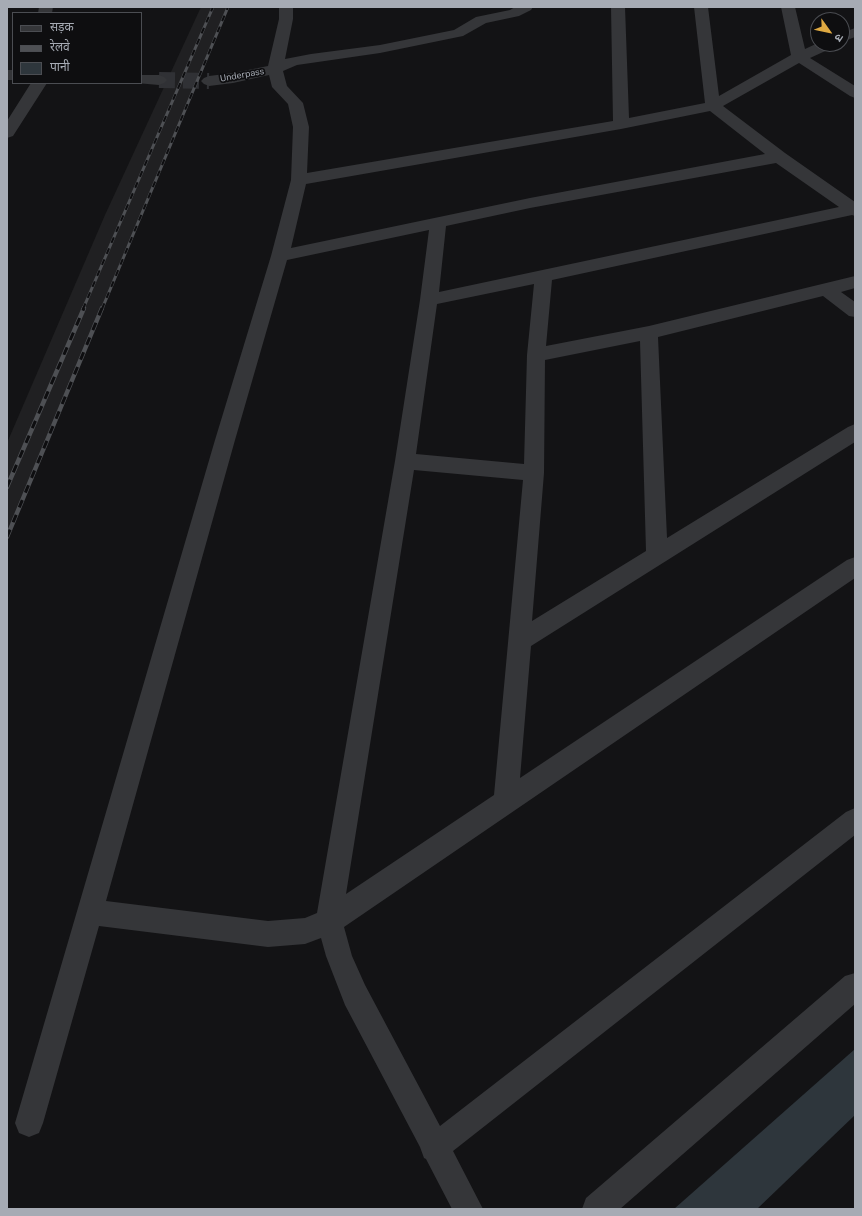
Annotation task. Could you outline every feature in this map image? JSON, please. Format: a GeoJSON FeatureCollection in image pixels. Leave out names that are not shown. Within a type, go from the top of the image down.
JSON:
{"type":"FeatureCollection","features":[{"type":"Feature","properties":{"kind":"street"},"geometry":{"type":"LineString","coordinates":[[29,1123],[91,912],[223,448],[280,256],[299,180],[301,127],[295,102],[280,87],[275,69],[286,19],[286,7]]}},
{"type":"Feature","properties":{"kind":"street","name":"Underpass"},"geometry":{"type":"LineString","coordinates":[[208,81],[233,78],[275,69],[293,61],[380,49],[458,33],[482,20],[514,13],[526,7]]}},
{"type":"Feature","properties":{"kind":"street"},"geometry":{"type":"LineString","coordinates":[[618,7],[621,124]]}},
{"type":"Feature","properties":{"kind":"street"},"geometry":{"type":"LineString","coordinates":[[701,7],[713,106],[779,157],[854,209]]}},
{"type":"Feature","properties":{"kind":"street"},"geometry":{"type":"LineString","coordinates":[[788,7],[799,57],[855,93]]}},
{"type":"Feature","properties":{"kind":"street"},"geometry":{"type":"LineString","coordinates":[[299,180],[621,124],[713,106],[810,52]]}},
{"type":"Feature","properties":{"kind":"street"},"geometry":{"type":"LineString","coordinates":[[142,80],[159,80]]}},
{"type":"Feature","properties":{"kind":"street"},"geometry":{"type":"LineString","coordinates":[[7,133],[39,84]]}},
{"type":"Feature","properties":{"kind":"street"},"geometry":{"type":"LineString","coordinates":[[280,256],[538,202],[779,157]]}},
{"type":"Feature","properties":{"kind":"street"},"geometry":{"type":"LineString","coordinates":[[429,300],[854,209]]}},
{"type":"Feature","properties":{"kind":"street"},"geometry":{"type":"LineString","coordinates":[[438,223],[429,300],[405,461],[329,921],[339,956],[355,994],[434,1148],[468,1209]]}},
{"type":"Feature","properties":{"kind":"street"},"geometry":{"type":"LineString","coordinates":[[506,802],[534,473],[536,355],[544,275]]}},
{"type":"Feature","properties":{"kind":"street"},"geometry":{"type":"LineString","coordinates":[[536,355],[649,333],[855,282]]}},
{"type":"Feature","properties":{"kind":"street"},"geometry":{"type":"LineString","coordinates":[[827,290],[855,311]]}},
{"type":"Feature","properties":{"kind":"street"},"geometry":{"type":"LineString","coordinates":[[649,333],[657,556]]}},
{"type":"Feature","properties":{"kind":"street"},"geometry":{"type":"LineString","coordinates":[[519,641],[855,432]]}},
{"type":"Feature","properties":{"kind":"street"},"geometry":{"type":"LineString","coordinates":[[405,461],[534,473]]}},
{"type":"Feature","properties":{"kind":"street"},"geometry":{"type":"LineString","coordinates":[[91,912],[268,934],[305,931],[329,921],[855,566]]}},
{"type":"Feature","properties":{"kind":"street"},"geometry":{"type":"LineString","coordinates":[[434,1148],[855,820]]}},
{"type":"Feature","properties":{"kind":"street"},"geometry":{"type":"LineString","coordinates":[[597,1209],[855,986]]}},
{"type":"Feature","properties":{"kind":"shaded area"},"geometry":{"type":"Polygon","coordinates":[[[201,7],[228,7],[7,535],[7,443],[105,215],[201,7]]]}},
{"type":"Feature","properties":{"kind":"water"},"geometry":{"type":"Polygon","coordinates":[[[855,1049],[855,1115],[757,1209],[674,1209],[855,1049]]]}},
{"type":"Feature","properties":{"kind":"tunnel"},"geometry":{"type":"LineString","coordinates":[[159,80],[209,81]]}},
{"type":"Feature","properties":{"kind":"railway"},"geometry":{"type":"LineString","coordinates":[[83,309],[213,7]]}},
{"type":"Feature","properties":{"kind":"railway"},"geometry":{"type":"LineString","coordinates":[[102,309],[228,7]]}},
{"type":"Feature","properties":{"kind":"railway"},"geometry":{"type":"LineString","coordinates":[[7,487],[84,308]]}},
{"type":"Feature","properties":{"kind":"railway"},"geometry":{"type":"LineString","coordinates":[[7,537],[102,308]]}}]}
